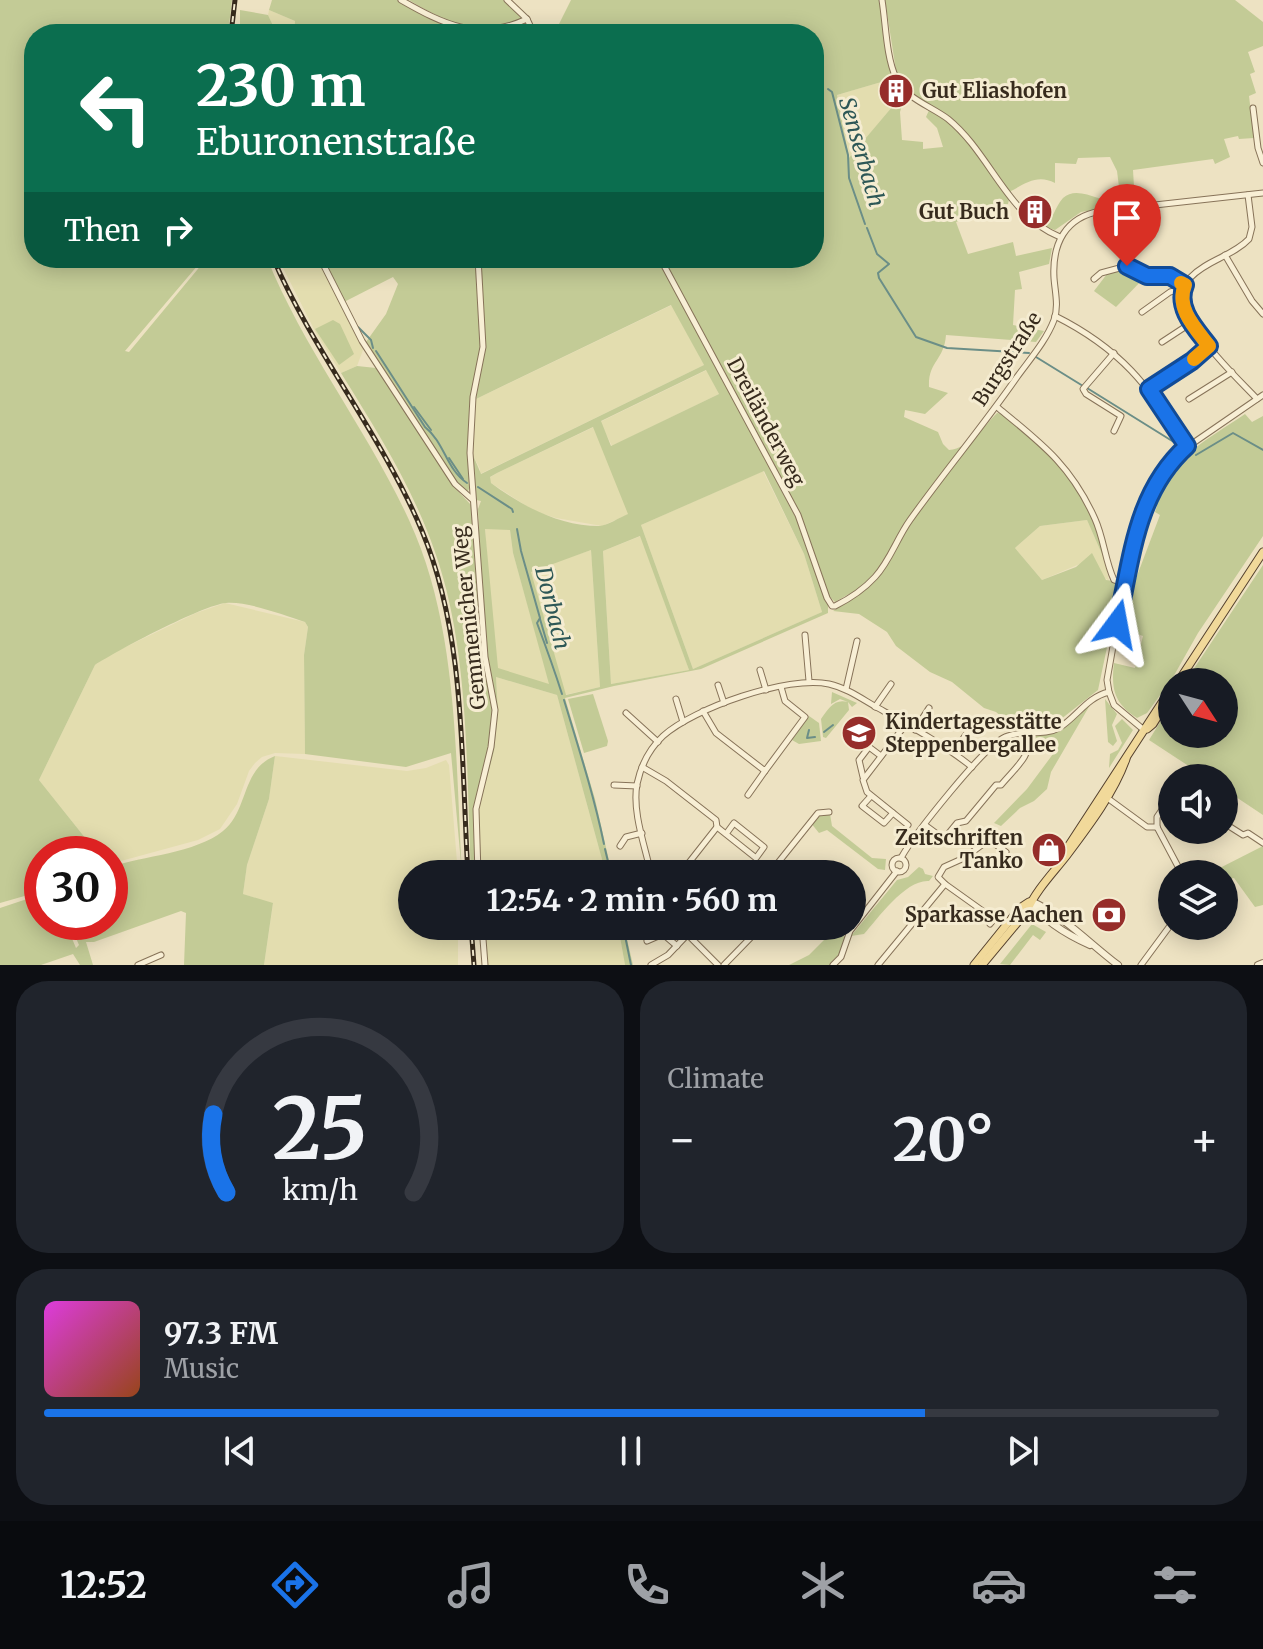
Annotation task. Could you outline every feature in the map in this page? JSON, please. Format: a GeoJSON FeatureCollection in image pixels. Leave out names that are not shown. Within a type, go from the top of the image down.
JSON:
{"type":"FeatureCollection","features":[{"type":"Feature","properties":{"kind":"main road"},"geometry":{"type":"LineString","coordinates":[[1187,668],[1263,552]]}},
{"type":"Feature","properties":{"kind":"main road"},"geometry":{"type":"LineString","coordinates":[[1057,866],[1065,847],[1158,710]]}},
{"type":"Feature","properties":{"kind":"main road"},"geometry":{"type":"LineString","coordinates":[[1145,731],[1158,716]]}},
{"type":"Feature","properties":{"kind":"main road"},"geometry":{"type":"LineString","coordinates":[[982,965],[1027,911],[1031,901],[1106,797],[1126,759]]}},
{"type":"Feature","properties":{"kind":"main road"},"geometry":{"type":"LineString","coordinates":[[974,965],[1020,908],[1031,901]]}},
{"type":"Feature","properties":{"kind":"street"},"geometry":{"type":"LineString","coordinates":[[401,0],[446,24]]}},
{"type":"Feature","properties":{"kind":"street"},"geometry":{"type":"LineString","coordinates":[[507,0],[529,24]]}},
{"type":"Feature","properties":{"kind":"street"},"geometry":{"type":"LineString","coordinates":[[882,0],[891,62],[904,90],[949,120],[987,162],[1019,209],[1040,228],[1060,237],[1071,223],[1093,212],[1263,193]]}},
{"type":"Feature","properties":{"kind":"street"},"geometry":{"type":"LineString","coordinates":[[510,24],[527,19]]}},
{"type":"Feature","properties":{"kind":"street"},"geometry":{"type":"LineString","coordinates":[[1253,108],[1263,163]]}},
{"type":"Feature","properties":{"kind":"street"},"geometry":{"type":"LineString","coordinates":[[1248,195],[1251,236],[1242,246],[1195,273],[1184,287],[1182,300],[1191,323],[1257,399]]}},
{"type":"Feature","properties":{"kind":"street","name":"Burgstraße"},"geometry":{"type":"LineString","coordinates":[[832,606],[858,592],[876,576],[910,520],[997,407],[1046,336],[1055,316],[1053,262],[1060,237]]}},
{"type":"Feature","properties":{"kind":"street"},"geometry":{"type":"LineString","coordinates":[[1225,255],[1263,314]]}},
{"type":"Feature","properties":{"kind":"street"},"geometry":{"type":"LineString","coordinates":[[1094,279],[1101,273],[1127,266],[1147,276],[1170,276],[1184,287]]}},
{"type":"Feature","properties":{"kind":"street","name":"Gemmenicher Weg"},"geometry":{"type":"LineString","coordinates":[[325,268],[367,350],[455,484],[473,501]]}},
{"type":"Feature","properties":{"kind":"street","name":"Gemmenicher Weg"},"geometry":{"type":"LineString","coordinates":[[478,860],[476,809],[491,747],[495,710],[485,657],[470,424],[483,347],[479,268]]}},
{"type":"Feature","properties":{"kind":"street","name":"Dreiländerweg"},"geometry":{"type":"LineString","coordinates":[[665,268],[798,515],[832,606]]}},
{"type":"Feature","properties":{"kind":"street"},"geometry":{"type":"LineString","coordinates":[[1142,312],[1174,290],[1184,287]]}},
{"type":"Feature","properties":{"kind":"street"},"geometry":{"type":"LineString","coordinates":[[1055,316],[1090,334],[1114,353],[1149,389],[1187,446]]}},
{"type":"Feature","properties":{"kind":"street"},"geometry":{"type":"LineString","coordinates":[[1162,342],[1191,323]]}},
{"type":"Feature","properties":{"kind":"street"},"geometry":{"type":"LineString","coordinates":[[1149,389],[1209,346]]}},
{"type":"Feature","properties":{"kind":"street"},"geometry":{"type":"LineString","coordinates":[[1114,353],[1083,389],[1121,416],[1114,431]]}},
{"type":"Feature","properties":{"kind":"street"},"geometry":{"type":"LineString","coordinates":[[1189,399],[1232,372]]}},
{"type":"Feature","properties":{"kind":"street"},"geometry":{"type":"LineString","coordinates":[[1145,731],[1122,713],[1109,692],[1108,669],[1146,500],[1161,473],[1187,446],[1263,395]]}},
{"type":"Feature","properties":{"kind":"street"},"geometry":{"type":"LineString","coordinates":[[997,407],[1062,463],[1095,520],[1114,580],[1126,584]]}},
{"type":"Feature","properties":{"kind":"street"},"geometry":{"type":"LineString","coordinates":[[805,635],[809,681]]}},
{"type":"Feature","properties":{"kind":"street"},"geometry":{"type":"LineString","coordinates":[[846,689],[857,641]]}},
{"type":"Feature","properties":{"kind":"street"},"geometry":{"type":"LineString","coordinates":[[760,670],[766,690]]}},
{"type":"Feature","properties":{"kind":"street"},"geometry":{"type":"LineString","coordinates":[[648,860],[637,809],[637,786],[642,767],[658,742],[703,711],[766,690],[809,681],[846,689],[954,752],[972,767]]}},
{"type":"Feature","properties":{"kind":"street"},"geometry":{"type":"LineString","coordinates":[[875,707],[891,684]]}},
{"type":"Feature","properties":{"kind":"street"},"geometry":{"type":"LineString","coordinates":[[718,685],[724,703]]}},
{"type":"Feature","properties":{"kind":"street"},"geometry":{"type":"LineString","coordinates":[[748,795],[805,717],[785,701],[781,687]]}},
{"type":"Feature","properties":{"kind":"street"},"geometry":{"type":"LineString","coordinates":[[866,910],[897,871],[905,868],[901,858],[996,741],[1017,733],[1059,728],[1093,698],[1109,692]]}},
{"type":"Feature","properties":{"kind":"street"},"geometry":{"type":"LineString","coordinates":[[676,699],[683,722]]}},
{"type":"Feature","properties":{"kind":"street"},"geometry":{"type":"LineString","coordinates":[[915,730],[929,708]]}},
{"type":"Feature","properties":{"kind":"street"},"geometry":{"type":"LineString","coordinates":[[703,711],[716,733],[765,771]]}},
{"type":"Feature","properties":{"kind":"street"},"geometry":{"type":"LineString","coordinates":[[626,713],[658,742]]}},
{"type":"Feature","properties":{"kind":"street"},"geometry":{"type":"LineString","coordinates":[[863,778],[906,724]]}},
{"type":"Feature","properties":{"kind":"street"},"geometry":{"type":"LineString","coordinates":[[954,752],[967,733]]}},
{"type":"Feature","properties":{"kind":"street"},"geometry":{"type":"LineString","coordinates":[[925,825],[944,839],[957,823],[966,821],[1024,758],[1031,748],[1030,733]]}},
{"type":"Feature","properties":{"kind":"street"},"geometry":{"type":"LineString","coordinates":[[881,756],[869,747],[859,760],[864,789],[919,833]]}},
{"type":"Feature","properties":{"kind":"street"},"geometry":{"type":"LineString","coordinates":[[642,767],[666,781],[715,819],[717,827],[756,858],[764,847],[734,823],[726,834]]}},
{"type":"Feature","properties":{"kind":"street"},"geometry":{"type":"LineString","coordinates":[[614,785],[637,786]]}},
{"type":"Feature","properties":{"kind":"street"},"geometry":{"type":"LineString","coordinates":[[871,795],[862,806],[884,823],[893,813]]}},
{"type":"Feature","properties":{"kind":"street"},"geometry":{"type":"LineString","coordinates":[[1106,797],[1147,827],[1157,827]]}},
{"type":"Feature","properties":{"kind":"street"},"geometry":{"type":"LineString","coordinates":[[780,860],[818,813],[829,812]]}},
{"type":"Feature","properties":{"kind":"street"},"geometry":{"type":"LineString","coordinates":[[1158,816],[1157,827],[1175,860]]}},
{"type":"Feature","properties":{"kind":"street"},"geometry":{"type":"LineString","coordinates":[[691,860],[717,827]]}},
{"type":"Feature","properties":{"kind":"street"},"geometry":{"type":"LineString","coordinates":[[1238,832],[1243,835],[1248,833],[1263,843]]}},
{"type":"Feature","properties":{"kind":"street"},"geometry":{"type":"LineString","coordinates":[[620,846],[624,836],[642,833]]}},
{"type":"Feature","properties":{"kind":"street"},"geometry":{"type":"LineString","coordinates":[[990,924],[994,919],[938,877],[944,867],[964,858],[986,842],[992,842],[1006,852]]}},
{"type":"Feature","properties":{"kind":"street"},"geometry":{"type":"LineString","coordinates":[[878,965],[945,884]]}},
{"type":"Feature","properties":{"kind":"street"},"geometry":{"type":"LineString","coordinates":[[1031,901],[1086,938],[1118,965]]}},
{"type":"Feature","properties":{"kind":"street"},"geometry":{"type":"LineString","coordinates":[[647,941],[663,934],[677,946]]}},
{"type":"Feature","properties":{"kind":"street"},"geometry":{"type":"LineString","coordinates":[[483,940],[485,965]]}},
{"type":"Feature","properties":{"kind":"street"},"geometry":{"type":"LineString","coordinates":[[651,965],[682,940]]}},
{"type":"Feature","properties":{"kind":"street"},"geometry":{"type":"LineString","coordinates":[[693,940],[721,965],[747,940]]}},
{"type":"Feature","properties":{"kind":"street"},"geometry":{"type":"LineString","coordinates":[[833,965],[841,957],[846,940]]}},
{"type":"Feature","properties":{"kind":"street"},"geometry":{"type":"LineString","coordinates":[[1141,965],[1159,940]]}},
{"type":"Feature","properties":{"kind":"street"},"geometry":{"type":"LineString","coordinates":[[138,965],[161,955]]}},
{"type":"Feature","properties":{"kind":"shaded area"},"geometry":{"type":"Polygon","coordinates":[[[269,10],[295,21],[295,24],[272,24],[269,10]]]}},
{"type":"Feature","properties":{"kind":"shaded area"},"geometry":{"type":"Polygon","coordinates":[[[895,78],[912,99],[892,107],[849,159],[837,95],[895,78]]]}},
{"type":"Feature","properties":{"kind":"shaded area"},"geometry":{"type":"Polygon","coordinates":[[[283,268],[328,268],[366,342],[357,366],[341,373],[316,333],[283,268]]]}},
{"type":"Feature","properties":{"kind":"shaded area"},"geometry":{"type":"Polygon","coordinates":[[[672,305],[704,365],[480,474],[473,455],[476,399],[672,305]]]}},
{"type":"Feature","properties":{"kind":"shaded area"},"geometry":{"type":"Polygon","coordinates":[[[707,370],[719,394],[612,446],[600,422],[707,370]]]}},
{"type":"Feature","properties":{"kind":"shaded area"},"geometry":{"type":"Polygon","coordinates":[[[594,427],[629,514],[602,526],[556,518],[534,511],[491,483],[489,478],[497,473],[594,427]]]}},
{"type":"Feature","properties":{"kind":"shaded area"},"geometry":{"type":"Polygon","coordinates":[[[763,471],[804,554],[822,612],[693,669],[641,525],[763,471]]]}},
{"type":"Feature","properties":{"kind":"shaded area"},"geometry":{"type":"Polygon","coordinates":[[[1087,520],[1105,561],[1109,581],[1082,563],[1042,580],[1015,548],[1040,526],[1087,520]]]}},
{"type":"Feature","properties":{"kind":"shaded area"},"geometry":{"type":"Polygon","coordinates":[[[485,528],[510,529],[513,553],[550,685],[499,674],[494,659],[485,528]]]}},
{"type":"Feature","properties":{"kind":"shaded area"},"geometry":{"type":"Polygon","coordinates":[[[641,536],[689,670],[611,684],[603,551],[641,536]]]}},
{"type":"Feature","properties":{"kind":"shaded area"},"geometry":{"type":"Polygon","coordinates":[[[591,550],[600,687],[564,695],[530,571],[591,550]]]}},
{"type":"Feature","properties":{"kind":"shaded area"},"geometry":{"type":"Polygon","coordinates":[[[225,603],[305,622],[308,627],[304,655],[305,754],[275,753],[255,763],[237,804],[220,829],[198,840],[128,859],[128,836],[84,836],[39,780],[95,665],[109,655],[196,613],[225,603]]]}},
{"type":"Feature","properties":{"kind":"shaded area"},"geometry":{"type":"Polygon","coordinates":[[[496,677],[557,695],[602,860],[480,860],[479,809],[494,751],[498,713],[496,677]]]}},
{"type":"Feature","properties":{"kind":"shaded area"},"geometry":{"type":"Polygon","coordinates":[[[275,756],[407,771],[446,760],[449,765],[457,860],[398,860],[398,940],[458,940],[458,965],[264,965],[273,904],[243,894],[247,865],[269,799],[275,756]]]}},
{"type":"Feature","properties":{"kind":"shaded area"},"geometry":{"type":"Polygon","coordinates":[[[485,940],[621,940],[625,965],[488,965],[485,940]]]}},
{"type":"Feature","properties":{"kind":"green space"},"geometry":{"type":"Polygon","coordinates":[[[0,0],[232,0],[229,24],[24,24],[24,268],[196,268],[125,351],[129,352],[199,268],[272,268],[317,357],[393,487],[425,561],[446,649],[452,694],[461,860],[451,753],[406,767],[305,754],[304,655],[308,627],[305,622],[266,609],[226,603],[180,620],[95,665],[39,780],[84,836],[24,836],[24,896],[0,903],[0,0]]]}},
{"type":"Feature","properties":{"kind":"green space"},"geometry":{"type":"Polygon","coordinates":[[[272,0],[398,0],[446,24],[295,24],[295,21],[269,10],[272,0]]]}},
{"type":"Feature","properties":{"kind":"green space"},"geometry":{"type":"Polygon","coordinates":[[[409,0],[503,0],[522,17],[511,24],[458,24],[409,0]]]}},
{"type":"Feature","properties":{"kind":"green space"},"geometry":{"type":"Polygon","coordinates":[[[571,0],[881,0],[895,78],[837,95],[849,158],[892,107],[903,102],[900,112],[902,140],[923,142],[923,149],[943,147],[937,128],[926,117],[930,108],[905,89],[897,77],[885,0],[1235,0],[1263,22],[1263,46],[1248,52],[1255,72],[1250,74],[1256,93],[1249,96],[1254,138],[1239,139],[1238,136],[1224,139],[1230,157],[1215,164],[1213,159],[1133,170],[1135,203],[1081,212],[1055,230],[1045,227],[1060,202],[1069,194],[1121,203],[1117,171],[1110,157],[1078,158],[1076,164],[1055,163],[1055,183],[1038,179],[1027,183],[1011,191],[1008,204],[956,222],[968,254],[1013,242],[1016,256],[1052,248],[1049,264],[1019,272],[1022,289],[1015,290],[1013,325],[1044,331],[1036,342],[946,335],[929,378],[929,387],[948,393],[925,414],[905,410],[904,417],[938,432],[949,450],[970,441],[997,413],[1002,414],[1039,445],[1068,477],[1090,515],[1105,561],[1087,520],[1040,526],[1015,548],[1042,580],[1076,567],[1092,553],[1106,580],[1114,581],[1120,594],[1098,690],[1056,723],[1043,728],[1016,729],[952,682],[930,672],[896,646],[887,632],[859,614],[833,611],[854,597],[849,594],[835,602],[828,595],[799,513],[668,268],[824,268],[824,24],[559,24],[571,0]]]}},
{"type":"Feature","properties":{"kind":"green space"},"geometry":{"type":"Polygon","coordinates":[[[240,10],[268,15],[272,24],[240,24],[240,10]]]}},
{"type":"Feature","properties":{"kind":"green space"},"geometry":{"type":"Polygon","coordinates":[[[1126,267],[1144,278],[1116,307],[1094,291],[1107,274],[1126,267]]]}},
{"type":"Feature","properties":{"kind":"green space"},"geometry":{"type":"Polygon","coordinates":[[[328,268],[476,268],[481,346],[469,408],[468,491],[461,489],[366,342],[386,314],[398,284],[393,277],[344,302],[328,268]]]}},
{"type":"Feature","properties":{"kind":"green space"},"geometry":{"type":"Polygon","coordinates":[[[480,268],[663,268],[797,520],[828,605],[828,613],[701,669],[565,698],[595,799],[609,860],[602,860],[557,695],[496,677],[498,713],[494,751],[479,809],[480,860],[471,860],[464,711],[455,629],[446,590],[416,505],[381,438],[341,373],[357,366],[376,368],[457,490],[471,505],[475,556],[480,557],[478,509],[481,501],[476,500],[473,455],[481,474],[704,365],[671,305],[476,399],[485,347],[480,268]],[[706,370],[601,421],[611,446],[719,394],[706,370]],[[593,427],[490,477],[491,483],[515,499],[570,523],[602,526],[628,514],[593,427]],[[764,471],[641,525],[693,669],[822,612],[804,554],[764,471]],[[485,529],[498,668],[549,684],[513,553],[510,530],[485,529]],[[640,536],[603,551],[611,684],[689,670],[640,536]],[[591,550],[531,572],[566,695],[600,687],[591,550]]]}},
{"type":"Feature","properties":{"kind":"green space"},"geometry":{"type":"Polygon","coordinates":[[[333,320],[340,324],[354,354],[339,365],[315,329],[333,320]]]}},
{"type":"Feature","properties":{"kind":"green space"},"geometry":{"type":"Polygon","coordinates":[[[1245,414],[1252,422],[1263,416],[1263,536],[1178,668],[1158,668],[1158,698],[1147,713],[1137,718],[1119,701],[1113,672],[1114,663],[1135,668],[1143,636],[1121,629],[1129,597],[1160,515],[1155,512],[1157,506],[1150,504],[1167,475],[1203,442],[1245,414]]]}},
{"type":"Feature","properties":{"kind":"green space"},"geometry":{"type":"Polygon","coordinates":[[[1263,565],[1263,815],[1238,798],[1238,764],[1186,764],[1161,748],[1238,748],[1238,668],[1194,668],[1263,565]]]}},
{"type":"Feature","properties":{"kind":"green space"},"geometry":{"type":"Polygon","coordinates":[[[832,692],[857,703],[852,707],[840,699],[831,704],[832,692]]]}},
{"type":"Feature","properties":{"kind":"green space"},"geometry":{"type":"Polygon","coordinates":[[[593,694],[608,741],[607,746],[584,753],[568,699],[593,694]]]}},
{"type":"Feature","properties":{"kind":"green space"},"geometry":{"type":"Polygon","coordinates":[[[1105,699],[1117,714],[1112,725],[1117,741],[1113,746],[1108,742],[1105,699]]]}},
{"type":"Feature","properties":{"kind":"green space"},"geometry":{"type":"Polygon","coordinates":[[[848,702],[849,710],[826,738],[823,737],[821,719],[826,712],[835,703],[848,702]]]}},
{"type":"Feature","properties":{"kind":"green space"},"geometry":{"type":"Polygon","coordinates":[[[1090,705],[1051,772],[1047,789],[1001,826],[994,823],[1027,789],[1053,754],[1035,739],[1036,735],[1061,730],[1090,705]]]}},
{"type":"Feature","properties":{"kind":"green space"},"geometry":{"type":"Polygon","coordinates":[[[809,716],[819,723],[821,741],[799,744],[792,740],[809,716]]]}},
{"type":"Feature","properties":{"kind":"green space"},"geometry":{"type":"Polygon","coordinates":[[[1122,719],[1133,730],[1109,768],[1110,754],[1118,750],[1122,743],[1115,726],[1122,719]]]}},
{"type":"Feature","properties":{"kind":"green space"},"geometry":{"type":"Polygon","coordinates":[[[1158,726],[1158,746],[1149,740],[1158,726]]]}},
{"type":"Feature","properties":{"kind":"green space"},"geometry":{"type":"Polygon","coordinates":[[[275,756],[269,799],[247,865],[243,894],[273,903],[264,965],[184,965],[186,913],[181,911],[128,930],[128,862],[184,849],[223,831],[237,812],[250,780],[264,762],[275,756]]]}},
{"type":"Feature","properties":{"kind":"green space"},"geometry":{"type":"Polygon","coordinates":[[[818,813],[830,814],[832,826],[872,858],[886,859],[885,870],[878,869],[827,830],[819,833],[811,823],[818,813]]]}},
{"type":"Feature","properties":{"kind":"green space"},"geometry":{"type":"Polygon","coordinates":[[[1263,846],[1263,905],[1255,907],[1238,884],[1238,860],[1236,860],[1263,846]]]}},
{"type":"Feature","properties":{"kind":"green space"},"geometry":{"type":"Polygon","coordinates":[[[919,867],[925,874],[933,876],[929,881],[911,886],[902,893],[866,932],[866,918],[897,880],[908,877],[919,867]]]}},
{"type":"Feature","properties":{"kind":"green space"},"geometry":{"type":"Polygon","coordinates":[[[24,900],[24,940],[73,940],[76,948],[79,945],[77,940],[100,940],[86,942],[93,965],[80,965],[73,954],[41,965],[0,965],[0,908],[24,900]]]}},
{"type":"Feature","properties":{"kind":"green space"},"geometry":{"type":"Polygon","coordinates":[[[1032,924],[1046,932],[1040,940],[1033,935],[1010,965],[1000,964],[1032,924]]]}},
{"type":"Feature","properties":{"kind":"green space"},"geometry":{"type":"Polygon","coordinates":[[[621,940],[627,940],[633,965],[625,965],[621,940]]]}},
{"type":"Feature","properties":{"kind":"green space"},"geometry":{"type":"Polygon","coordinates":[[[824,940],[846,940],[833,965],[789,965],[809,955],[824,940]]]}},
{"type":"Feature","properties":{"kind":"waterway","name":"Senserbach"},"geometry":{"type":"LineString","coordinates":[[828,89],[832,92],[848,155],[849,178],[865,224]]}},
{"type":"Feature","properties":{"kind":"waterway","name":"Senserbach"},"geometry":{"type":"LineString","coordinates":[[867,228],[877,254],[889,264],[878,273],[879,278],[916,337],[947,348],[1029,353]]}},
{"type":"Feature","properties":{"kind":"waterway","name":"Dorbach"},"geometry":{"type":"LineString","coordinates":[[358,327],[371,340],[373,348]]}},
{"type":"Feature","properties":{"kind":"waterway","name":"Dorbach"},"geometry":{"type":"LineString","coordinates":[[376,351],[454,471],[467,483]]}},
{"type":"Feature","properties":{"kind":"waterway","name":"Senserbach"},"geometry":{"type":"LineString","coordinates":[[1036,357],[1083,386]]}},
{"type":"Feature","properties":{"kind":"waterway","name":"Senserbach"},"geometry":{"type":"LineString","coordinates":[[1087,388],[1177,444]]}},
{"type":"Feature","properties":{"kind":"waterway","name":"Dorbach"},"geometry":{"type":"LineString","coordinates":[[414,407],[431,430]]}},
{"type":"Feature","properties":{"kind":"waterway","name":"Senserbach"},"geometry":{"type":"LineString","coordinates":[[1196,455],[1233,433],[1263,450]]}},
{"type":"Feature","properties":{"kind":"waterway","name":"Dorbach"},"geometry":{"type":"LineString","coordinates":[[449,458],[463,479]]}},
{"type":"Feature","properties":{"kind":"waterway","name":"Dorbach"},"geometry":{"type":"LineString","coordinates":[[478,487],[513,512]]}},
{"type":"Feature","properties":{"kind":"waterway","name":"Dorbach"},"geometry":{"type":"LineString","coordinates":[[517,529],[540,618],[537,623],[562,694]]}},
{"type":"Feature","properties":{"kind":"waterway"},"geometry":{"type":"LineString","coordinates":[[540,619],[547,643]]}},
{"type":"Feature","properties":{"kind":"waterway","name":"Dorbach"},"geometry":{"type":"LineString","coordinates":[[564,700],[604,844]]}},
{"type":"Feature","properties":{"kind":"waterway"},"geometry":{"type":"LineString","coordinates":[[824,732],[833,725]]}},
{"type":"Feature","properties":{"kind":"waterway"},"geometry":{"type":"LineString","coordinates":[[809,730],[807,738],[815,737]]}},
{"type":"Feature","properties":{"kind":"waterway","name":"Dorbach"},"geometry":{"type":"LineString","coordinates":[[605,849],[608,860]]}},
{"type":"Feature","properties":{"kind":"waterway","name":"Dorbach"},"geometry":{"type":"LineString","coordinates":[[626,940],[631,965]]}},
{"type":"Feature","properties":{"kind":"railway"},"geometry":{"type":"LineString","coordinates":[[232,24],[235,0]]}},
{"type":"Feature","properties":{"kind":"railway"},"geometry":{"type":"LineString","coordinates":[[278,268],[308,327],[388,461],[422,531],[436,571],[447,613],[459,700],[467,860]]}},
{"type":"Feature","properties":{"kind":"railway"},"geometry":{"type":"LineString","coordinates":[[472,940],[474,965]]}},
{"type":"Feature","properties":{"kind":"slow traffic"},"geometry":{"type":"LineString","coordinates":[[1181,283],[1185,285],[1182,300],[1186,313],[1209,346],[1194,359]]}},
{"type":"Feature","properties":{"kind":"place","name":"Gut Eliashofen"},"geometry":{"type":"Point","coordinates":[896,91]}},
{"type":"Feature","properties":{"kind":"place","name":"Gut Buch"},"geometry":{"type":"Point","coordinates":[1035,212]}},
{"type":"Feature","properties":{"kind":"place","name":"Kindertagesstätte Steppenbergallee"},"geometry":{"type":"Point","coordinates":[859,733]}},
{"type":"Feature","properties":{"kind":"place","name":"Zeitschriften Tanko"},"geometry":{"type":"Point","coordinates":[1049,850]}},
{"type":"Feature","properties":{"kind":"place","name":"Sparkasse Aachen"},"geometry":{"type":"Point","coordinates":[1109,915]}},
{"type":"Feature","properties":{"kind":"route"},"geometry":{"type":"LineString","coordinates":[[1117,624],[1146,500],[1161,473],[1187,446],[1149,389],[1209,346],[1186,313],[1182,300],[1185,285],[1170,276],[1150,277],[1127,266]]}}]}
